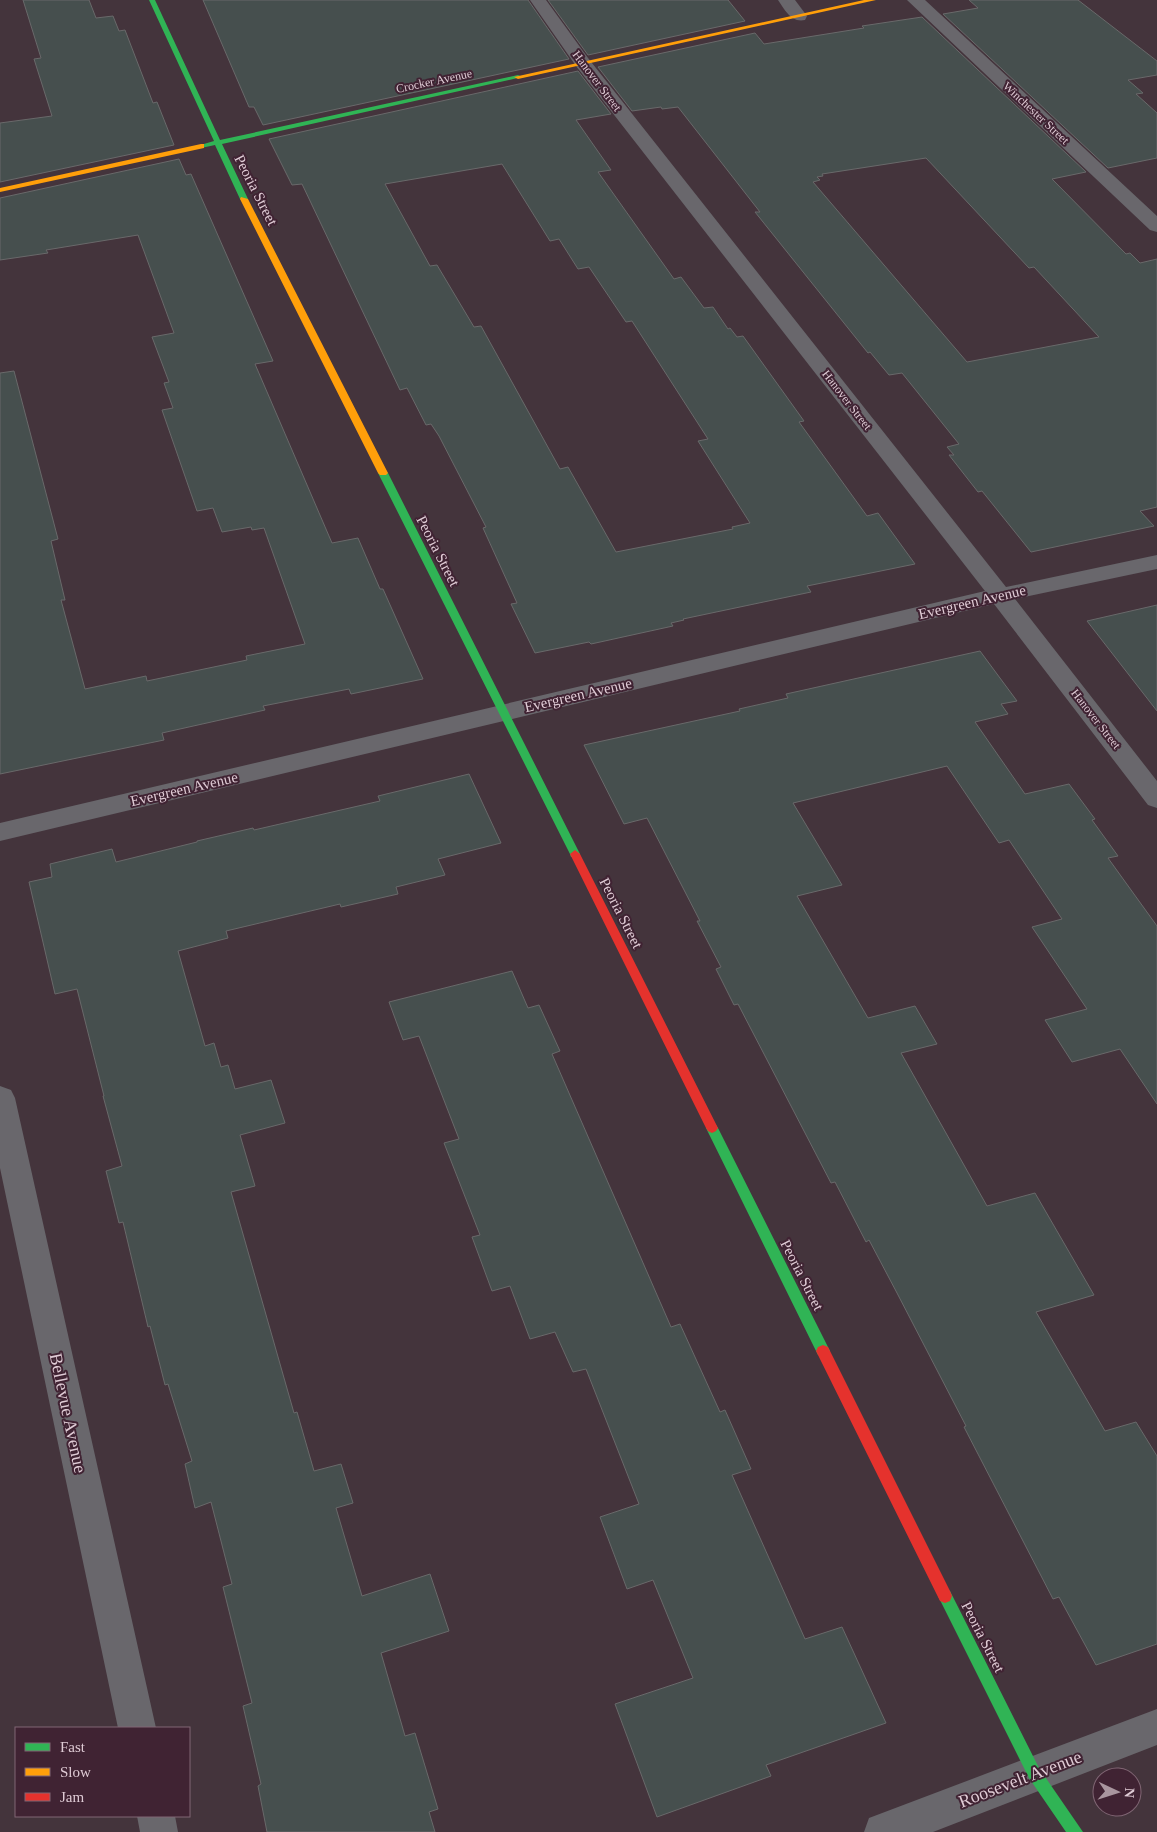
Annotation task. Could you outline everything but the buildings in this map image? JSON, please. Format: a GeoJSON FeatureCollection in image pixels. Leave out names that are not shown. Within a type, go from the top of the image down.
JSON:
{"type":"FeatureCollection","features":[{"type":"Feature","properties":{"kind":"street","name":"Peoria Street"},"geometry":{"type":"LineString","coordinates":[[152,0],[216,143],[504,712],[1034,1773],[1075,1832]]}},
{"type":"Feature","properties":{"kind":"street","name":"Hanover Street"},"geometry":{"type":"LineString","coordinates":[[538,0],[582,62],[1000,595],[1157,799]]}},
{"type":"Feature","properties":{"kind":"street"},"geometry":{"type":"LineString","coordinates":[[786,0],[799,16]]}},
{"type":"Feature","properties":{"kind":"street","name":"Crocker Avenue"},"geometry":{"type":"LineString","coordinates":[[0,190],[873,0]]}},
{"type":"Feature","properties":{"kind":"street","name":"Winchester Street"},"geometry":{"type":"LineString","coordinates":[[915,0],[1157,226]]}},
{"type":"Feature","properties":{"kind":"street","name":"Evergreen Avenue"},"geometry":{"type":"LineString","coordinates":[[0,832],[1000,595],[1157,562]]}},
{"type":"Feature","properties":{"kind":"street","name":"Bellevue Avenue"},"geometry":{"type":"LineString","coordinates":[[0,1098],[137,1727]]}},
{"type":"Feature","properties":{"kind":"street","name":"Roosevelt Avenue"},"geometry":{"type":"LineString","coordinates":[[883,1832],[1157,1727]]}},
{"type":"Feature","properties":{"kind":"street"},"geometry":{"type":"LineString","coordinates":[[156,1817],[159,1832]]}},
{"type":"Feature","properties":{"kind":"traffic: fast"},"geometry":{"type":"LineString","coordinates":[[152,0],[244,199]]}},
{"type":"Feature","properties":{"kind":"traffic: fast"},"geometry":{"type":"LineString","coordinates":[[201,146],[518,77]]}},
{"type":"Feature","properties":{"kind":"traffic: fast"},"geometry":{"type":"LineString","coordinates":[[383,473],[575,854]]}},
{"type":"Feature","properties":{"kind":"traffic: fast"},"geometry":{"type":"LineString","coordinates":[[712,1128],[823,1351]]}},
{"type":"Feature","properties":{"kind":"traffic: fast"},"geometry":{"type":"LineString","coordinates":[[945,1596],[1034,1773],[1075,1832]]}},
{"type":"Feature","properties":{"kind":"traffic: slow"},"geometry":{"type":"LineString","coordinates":[[518,77],[873,0]]}},
{"type":"Feature","properties":{"kind":"traffic: slow"},"geometry":{"type":"LineString","coordinates":[[0,190],[201,146]]}},
{"type":"Feature","properties":{"kind":"traffic: slow"},"geometry":{"type":"LineString","coordinates":[[244,199],[383,473]]}},
{"type":"Feature","properties":{"kind":"traffic: jam"},"geometry":{"type":"LineString","coordinates":[[575,854],[712,1128]]}},
{"type":"Feature","properties":{"kind":"traffic: jam"},"geometry":{"type":"LineString","coordinates":[[823,1351],[945,1596]]}}]}
